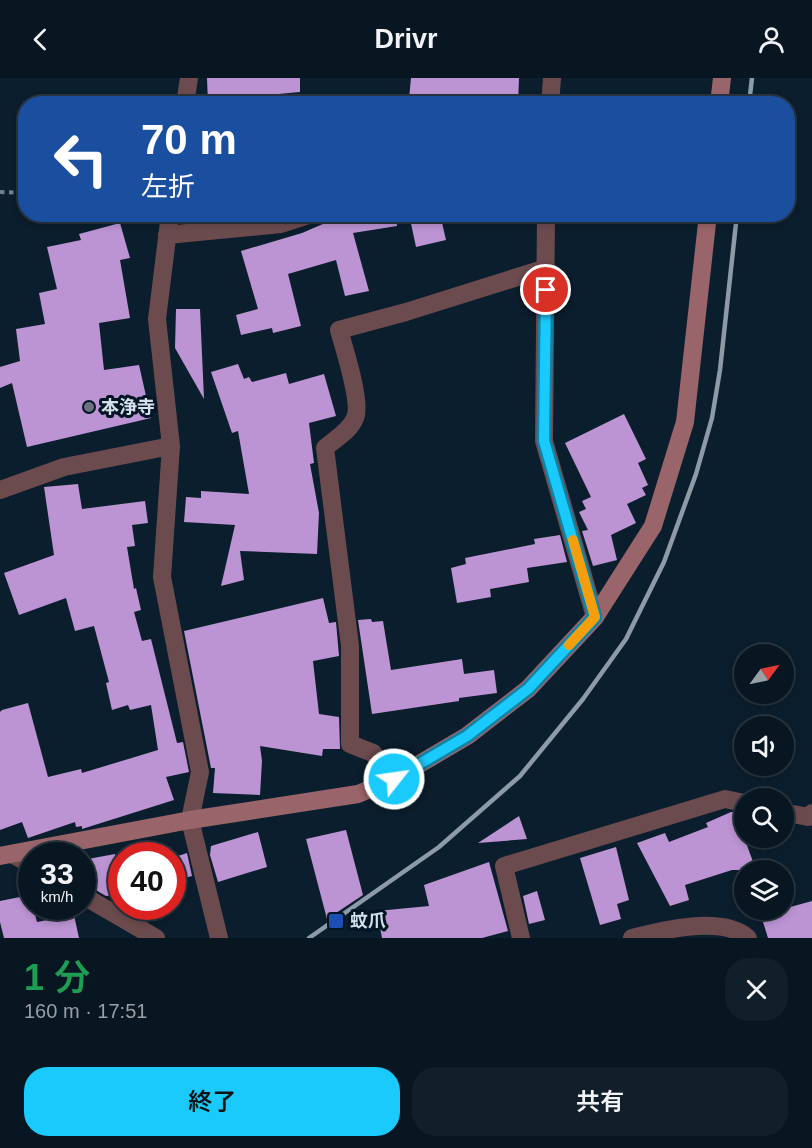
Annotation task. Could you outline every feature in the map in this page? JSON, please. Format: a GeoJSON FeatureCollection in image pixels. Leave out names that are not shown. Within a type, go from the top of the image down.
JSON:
{"type":"FeatureCollection","features":[{"type":"Feature","properties":{"kind":"street"},"geometry":{"type":"LineString","coordinates":[[186,96],[189,78]]}},
{"type":"Feature","properties":{"kind":"street"},"geometry":{"type":"LineString","coordinates":[[551,96],[552,78]]}},
{"type":"Feature","properties":{"kind":"street"},"geometry":{"type":"LineString","coordinates":[[719,96],[722,78]]}},
{"type":"Feature","properties":{"kind":"street"},"geometry":{"type":"LineString","coordinates":[[169,222],[158,319],[171,446],[162,577],[200,772],[190,820],[219,938]]}},
{"type":"Feature","properties":{"kind":"street"},"geometry":{"type":"LineString","coordinates":[[167,235],[287,222]]}},
{"type":"Feature","properties":{"kind":"street"},"geometry":{"type":"LineString","coordinates":[[546,222],[544,441],[595,617]]}},
{"type":"Feature","properties":{"kind":"street"},"geometry":{"type":"LineString","coordinates":[[6,855],[190,820],[358,794],[394,779],[467,736],[528,689],[595,617],[653,526],[685,422],[707,222]]}},
{"type":"Feature","properties":{"kind":"street"},"geometry":{"type":"LineString","coordinates":[[394,779],[373,753],[350,744],[350,646],[325,448],[348,429],[356,416],[357,399],[339,330],[406,312],[546,268]]}},
{"type":"Feature","properties":{"kind":"street"},"geometry":{"type":"LineString","coordinates":[[0,490],[63,467],[171,446]]}},
{"type":"Feature","properties":{"kind":"street"},"geometry":{"type":"LineString","coordinates":[[520,938],[504,866],[725,799],[734,801]]}},
{"type":"Feature","properties":{"kind":"street"},"geometry":{"type":"LineString","coordinates":[[794,814],[808,817],[812,813]]}},
{"type":"Feature","properties":{"kind":"street"},"geometry":{"type":"LineString","coordinates":[[96,903],[156,938]]}},
{"type":"Feature","properties":{"kind":"street"},"geometry":{"type":"LineString","coordinates":[[632,938],[654,932],[709,925],[740,931],[748,938]]}},
{"type":"Feature","properties":{"kind":"path"},"geometry":{"type":"LineString","coordinates":[[0,192],[18,193]]}},
{"type":"Feature","properties":{"kind":"building"},"geometry":{"type":"Polygon","coordinates":[[[207,78],[300,78],[300,92],[258,96],[208,96],[207,78]]]}},
{"type":"Feature","properties":{"kind":"building"},"geometry":{"type":"Polygon","coordinates":[[[411,78],[519,78],[518,96],[409,96],[411,78]]]}},
{"type":"Feature","properties":{"kind":"building"},"geometry":{"type":"Polygon","coordinates":[[[327,222],[397,222],[397,226],[353,233],[369,291],[345,296],[336,260],[288,274],[301,326],[273,333],[272,328],[241,335],[236,315],[258,309],[241,251],[302,233],[327,222]]]}},
{"type":"Feature","properties":{"kind":"building"},"geometry":{"type":"Polygon","coordinates":[[[411,222],[442,222],[446,240],[416,247],[411,222]]]}},
{"type":"Feature","properties":{"kind":"building"},"geometry":{"type":"Polygon","coordinates":[[[120,223],[130,258],[120,260],[130,318],[99,323],[104,370],[139,365],[151,418],[27,447],[12,383],[0,388],[0,367],[20,361],[16,329],[45,324],[39,293],[57,289],[47,247],[81,240],[79,234],[120,223]]]}},
{"type":"Feature","properties":{"kind":"building"},"geometry":{"type":"Polygon","coordinates":[[[176,309],[200,309],[204,399],[175,348],[176,309]]]}},
{"type":"Feature","properties":{"kind":"building"},"geometry":{"type":"Polygon","coordinates":[[[238,364],[244,379],[249,377],[252,382],[286,373],[289,384],[324,374],[336,416],[309,423],[314,463],[310,464],[319,513],[317,554],[240,551],[244,580],[221,586],[235,525],[184,522],[186,497],[201,498],[201,491],[249,494],[238,431],[232,433],[211,372],[238,364]]]}},
{"type":"Feature","properties":{"kind":"building"},"geometry":{"type":"Polygon","coordinates":[[[624,414],[646,459],[638,463],[648,485],[642,488],[646,495],[627,504],[636,523],[611,535],[617,560],[593,566],[582,531],[588,530],[579,512],[586,509],[582,501],[591,497],[565,443],[624,414]]]}},
{"type":"Feature","properties":{"kind":"building"},"geometry":{"type":"Polygon","coordinates":[[[78,484],[82,509],[145,501],[148,523],[132,525],[135,546],[127,547],[134,589],[136,588],[141,610],[134,612],[142,641],[151,639],[177,743],[183,742],[189,772],[166,777],[174,800],[82,829],[82,826],[76,827],[75,822],[28,838],[22,822],[0,830],[0,712],[2,710],[28,703],[48,777],[81,769],[82,773],[158,750],[151,705],[130,710],[128,705],[112,710],[106,683],[109,682],[94,626],[75,631],[66,598],[19,615],[4,573],[54,555],[44,487],[78,484]]]}},
{"type":"Feature","properties":{"kind":"building"},"geometry":{"type":"Polygon","coordinates":[[[560,535],[567,562],[527,568],[529,582],[490,589],[491,597],[457,603],[451,568],[466,564],[465,558],[535,544],[534,539],[560,535]]]}},
{"type":"Feature","properties":{"kind":"building"},"geometry":{"type":"Polygon","coordinates":[[[323,598],[329,623],[336,622],[339,656],[313,661],[319,714],[339,717],[340,749],[323,749],[322,756],[260,746],[262,761],[260,795],[213,793],[215,768],[211,768],[184,631],[323,598]]]}},
{"type":"Feature","properties":{"kind":"building"},"geometry":{"type":"Polygon","coordinates":[[[371,619],[372,622],[383,621],[391,670],[462,659],[464,674],[494,670],[497,693],[372,714],[358,620],[371,619]]]}},
{"type":"Feature","properties":{"kind":"building"},"geometry":{"type":"Polygon","coordinates":[[[734,812],[734,848],[748,848],[752,860],[734,860],[734,870],[685,885],[689,900],[670,906],[637,843],[665,833],[669,842],[708,827],[706,823],[734,812]]]}},
{"type":"Feature","properties":{"kind":"building"},"geometry":{"type":"Polygon","coordinates":[[[519,816],[527,839],[478,843],[519,816]]]}},
{"type":"Feature","properties":{"kind":"building"},"geometry":{"type":"Polygon","coordinates":[[[346,830],[363,895],[327,919],[306,839],[346,830]]]}},
{"type":"Feature","properties":{"kind":"building"},"geometry":{"type":"Polygon","coordinates":[[[258,832],[267,867],[218,882],[210,855],[211,846],[258,832]]]}},
{"type":"Feature","properties":{"kind":"building"},"geometry":{"type":"Polygon","coordinates":[[[616,847],[629,900],[617,904],[621,919],[600,925],[580,858],[616,847]]]}},
{"type":"Feature","properties":{"kind":"building"},"geometry":{"type":"Polygon","coordinates":[[[186,853],[192,876],[186,878],[186,853]]]}},
{"type":"Feature","properties":{"kind":"building"},"geometry":{"type":"Polygon","coordinates":[[[108,855],[108,896],[96,890],[96,858],[108,855]]]}},
{"type":"Feature","properties":{"kind":"building"},"geometry":{"type":"Polygon","coordinates":[[[489,862],[508,931],[482,938],[382,938],[377,911],[429,906],[424,885],[489,862]]]}},
{"type":"Feature","properties":{"kind":"building"},"geometry":{"type":"Polygon","coordinates":[[[537,891],[545,920],[529,924],[523,896],[537,891]]]}},
{"type":"Feature","properties":{"kind":"building"},"geometry":{"type":"Polygon","coordinates":[[[18,897],[18,920],[36,920],[37,922],[75,920],[79,938],[4,938],[0,922],[0,901],[18,897]]]}},
{"type":"Feature","properties":{"kind":"building"},"geometry":{"type":"Polygon","coordinates":[[[812,901],[812,938],[768,938],[762,920],[794,920],[794,906],[812,901]]]}},
{"type":"Feature","properties":{"kind":"railway"},"geometry":{"type":"LineString","coordinates":[[750,96],[752,78]]}},
{"type":"Feature","properties":{"kind":"railway"},"geometry":{"type":"LineString","coordinates":[[309,938],[439,847],[520,776],[583,699],[626,639],[664,562],[696,474],[712,418],[720,370],[736,222]]}},
{"type":"Feature","properties":{"kind":"slow traffic"},"geometry":{"type":"LineString","coordinates":[[569,645],[595,617],[573,540]]}},
{"type":"Feature","properties":{"kind":"place","name":"本浄寺"},"geometry":{"type":"Point","coordinates":[89,407]}},
{"type":"Feature","properties":{"kind":"place","name":"蚊爪"},"geometry":{"type":"Point","coordinates":[336,921]}},
{"type":"Feature","properties":{"kind":"route"},"geometry":{"type":"LineString","coordinates":[[394,779],[467,736],[528,689],[595,617],[544,441],[546,290]]}}]}
